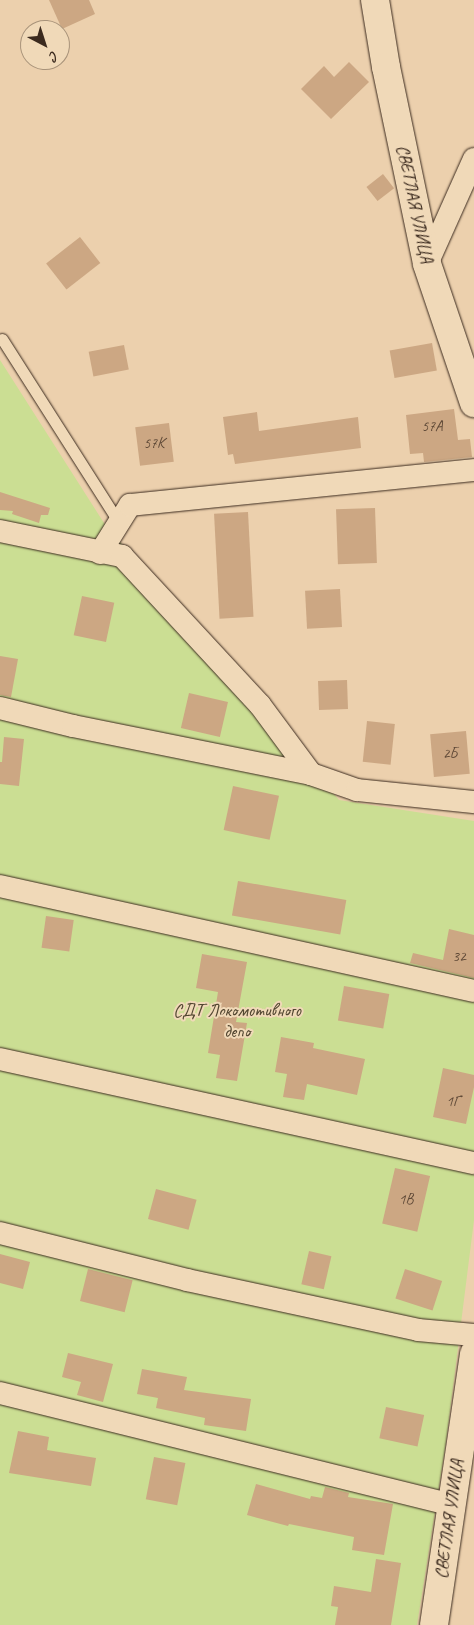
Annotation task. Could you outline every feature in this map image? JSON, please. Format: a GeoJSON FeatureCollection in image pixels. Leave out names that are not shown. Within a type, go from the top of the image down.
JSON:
{"type":"FeatureCollection","features":[{"type":"Feature","properties":{"kind":"street","name":"СВЕТЛАЯ УЛИЦА"},"geometry":{"type":"LineString","coordinates":[[376,0],[386,67],[427,264],[474,403]]}},
{"type":"Feature","properties":{"kind":"street"},"geometry":{"type":"LineString","coordinates":[[427,264],[474,160]]}},
{"type":"Feature","properties":{"kind":"street"},"geometry":{"type":"LineString","coordinates":[[100,553],[130,505],[474,470]]}},
{"type":"Feature","properties":{"kind":"street"},"geometry":{"type":"LineString","coordinates":[[0,531],[122,556],[260,705],[311,774]]}},
{"type":"Feature","properties":{"kind":"street"},"geometry":{"type":"LineString","coordinates":[[0,708],[73,726],[311,774],[357,790],[474,802]]}},
{"type":"Feature","properties":{"kind":"street"},"geometry":{"type":"LineString","coordinates":[[0,886],[474,991]]}},
{"type":"Feature","properties":{"kind":"street"},"geometry":{"type":"LineString","coordinates":[[0,1059],[474,1164]]}},
{"type":"Feature","properties":{"kind":"street"},"geometry":{"type":"LineString","coordinates":[[0,1234],[197,1282],[418,1330],[474,1335]]}},
{"type":"Feature","properties":{"kind":"street","name":"СВЕТЛАЯ УЛИЦА"},"geometry":{"type":"LineString","coordinates":[[434,1625],[450,1505],[474,1354]]}},
{"type":"Feature","properties":{"kind":"street"},"geometry":{"type":"LineString","coordinates":[[0,1393],[450,1505]]}},
{"type":"Feature","properties":{"kind":"lane"},"geometry":{"type":"LineString","coordinates":[[2,339],[119,523]]}},
{"type":"Feature","properties":{"kind":"green space","name":"СДТ Локомотивного депо"},"geometry":{"type":"Polygon","coordinates":[[[0,360],[104,523],[339,800],[474,821],[474,1220],[446,1443],[417,1625],[0,1625],[0,360]]]}},
{"type":"Feature","properties":{"kind":"building"},"geometry":{"type":"Polygon","coordinates":[[[49,0],[89,0],[95,14],[70,25],[70,20],[58,20],[49,0]]]}},
{"type":"Feature","properties":{"kind":"building"},"geometry":{"type":"Polygon","coordinates":[[[349,62],[369,82],[331,119],[301,89],[324,66],[334,77],[349,62]]]}},
{"type":"Feature","properties":{"kind":"building"},"geometry":{"type":"Polygon","coordinates":[[[383,174],[394,188],[378,201],[366,187],[383,174]]]}},
{"type":"Feature","properties":{"kind":"building"},"geometry":{"type":"Polygon","coordinates":[[[80,237],[100,263],[66,289],[46,263],[80,237]]]}},
{"type":"Feature","properties":{"kind":"building"},"geometry":{"type":"Polygon","coordinates":[[[432,343],[437,371],[395,378],[390,350],[432,343]]]}},
{"type":"Feature","properties":{"kind":"building"},"geometry":{"type":"Polygon","coordinates":[[[124,345],[129,370],[93,376],[89,352],[124,345]]]}},
{"type":"Feature","properties":{"kind":"building"},"geometry":{"type":"Polygon","coordinates":[[[454,409],[458,440],[470,439],[472,457],[424,462],[423,453],[410,454],[406,415],[454,409]]]}},
{"type":"Feature","properties":{"kind":"building"},"geometry":{"type":"Polygon","coordinates":[[[257,412],[259,431],[358,417],[361,448],[235,464],[233,454],[228,455],[223,417],[257,412]]]}},
{"type":"Feature","properties":{"kind":"building"},"geometry":{"type":"Polygon","coordinates":[[[169,423],[174,462],[140,466],[135,427],[169,423]]]}},
{"type":"Feature","properties":{"kind":"building"},"geometry":{"type":"Polygon","coordinates":[[[0,492],[50,508],[48,515],[41,515],[39,523],[12,514],[13,511],[0,510],[0,492]]]}},
{"type":"Feature","properties":{"kind":"building"},"geometry":{"type":"Polygon","coordinates":[[[375,508],[377,563],[338,564],[336,509],[375,508]]]}},
{"type":"Feature","properties":{"kind":"building"},"geometry":{"type":"Polygon","coordinates":[[[248,512],[253,617],[220,619],[214,514],[248,512]]]}},
{"type":"Feature","properties":{"kind":"building"},"geometry":{"type":"Polygon","coordinates":[[[340,589],[342,627],[307,629],[305,591],[340,589]]]}},
{"type":"Feature","properties":{"kind":"building"},"geometry":{"type":"Polygon","coordinates":[[[82,596],[114,603],[106,642],[74,635],[82,596]]]}},
{"type":"Feature","properties":{"kind":"building"},"geometry":{"type":"Polygon","coordinates":[[[0,656],[18,659],[11,697],[0,695],[0,656]]]}},
{"type":"Feature","properties":{"kind":"building"},"geometry":{"type":"Polygon","coordinates":[[[347,680],[348,709],[319,710],[318,681],[347,680]]]}},
{"type":"Feature","properties":{"kind":"building"},"geometry":{"type":"Polygon","coordinates":[[[189,693],[228,702],[220,737],[181,728],[189,693]]]}},
{"type":"Feature","properties":{"kind":"building"},"geometry":{"type":"Polygon","coordinates":[[[367,721],[395,724],[391,765],[363,762],[367,721]]]}},
{"type":"Feature","properties":{"kind":"building"},"geometry":{"type":"Polygon","coordinates":[[[466,731],[470,774],[434,777],[430,734],[466,731]]]}},
{"type":"Feature","properties":{"kind":"building"},"geometry":{"type":"Polygon","coordinates":[[[4,737],[24,739],[19,786],[0,784],[0,762],[2,762],[4,737]]]}},
{"type":"Feature","properties":{"kind":"building"},"geometry":{"type":"Polygon","coordinates":[[[233,786],[279,796],[270,840],[224,830],[233,786]]]}},
{"type":"Feature","properties":{"kind":"building"},"geometry":{"type":"Polygon","coordinates":[[[238,881],[346,900],[340,935],[232,915],[238,881]]]}},
{"type":"Feature","properties":{"kind":"building"},"geometry":{"type":"Polygon","coordinates":[[[46,916],[74,920],[69,952],[42,948],[46,916]]]}},
{"type":"Feature","properties":{"kind":"building"},"geometry":{"type":"Polygon","coordinates":[[[449,929],[474,935],[474,978],[410,963],[413,953],[443,960],[449,929]]]}},
{"type":"Feature","properties":{"kind":"building"},"geometry":{"type":"Polygon","coordinates":[[[202,954],[247,962],[236,1022],[247,1023],[237,1081],[216,1078],[220,1055],[208,1053],[218,992],[196,988],[202,954]]]}},
{"type":"Feature","properties":{"kind":"building"},"geometry":{"type":"Polygon","coordinates":[[[344,986],[389,994],[383,1028],[338,1020],[344,986]]]}},
{"type":"Feature","properties":{"kind":"building"},"geometry":{"type":"Polygon","coordinates":[[[281,1037],[314,1043],[313,1048],[365,1059],[357,1095],[307,1084],[304,1100],[283,1097],[287,1074],[275,1072],[281,1037]]]}},
{"type":"Feature","properties":{"kind":"building"},"geometry":{"type":"Polygon","coordinates":[[[443,1068],[474,1075],[474,1087],[466,1124],[433,1117],[443,1068]]]}},
{"type":"Feature","properties":{"kind":"building"},"geometry":{"type":"Polygon","coordinates":[[[395,1168],[430,1176],[417,1232],[382,1224],[395,1168]]]}},
{"type":"Feature","properties":{"kind":"building"},"geometry":{"type":"Polygon","coordinates":[[[156,1189],[197,1200],[189,1230],[148,1219],[156,1189]]]}},
{"type":"Feature","properties":{"kind":"building"},"geometry":{"type":"Polygon","coordinates":[[[309,1251],[331,1256],[324,1289],[301,1284],[309,1251]]]}},
{"type":"Feature","properties":{"kind":"building"},"geometry":{"type":"Polygon","coordinates":[[[0,1254],[30,1262],[23,1289],[0,1283],[0,1254]]]}},
{"type":"Feature","properties":{"kind":"building"},"geometry":{"type":"Polygon","coordinates":[[[88,1269],[133,1280],[125,1312],[80,1301],[88,1269]]]}},
{"type":"Feature","properties":{"kind":"building"},"geometry":{"type":"Polygon","coordinates":[[[405,1269],[442,1281],[433,1311],[395,1298],[405,1269]]]}},
{"type":"Feature","properties":{"kind":"building"},"geometry":{"type":"Polygon","coordinates":[[[68,1353],[113,1364],[103,1402],[77,1395],[81,1382],[62,1377],[68,1353]]]}},
{"type":"Feature","properties":{"kind":"building"},"geometry":{"type":"Polygon","coordinates":[[[142,1369],[187,1377],[184,1390],[251,1399],[246,1431],[204,1425],[205,1418],[156,1408],[158,1398],[137,1394],[142,1369]]]}},
{"type":"Feature","properties":{"kind":"building"},"geometry":{"type":"Polygon","coordinates":[[[386,1407],[424,1415],[417,1446],[379,1438],[386,1407]]]}},
{"type":"Feature","properties":{"kind":"building"},"geometry":{"type":"Polygon","coordinates":[[[18,1431],[49,1437],[47,1450],[96,1458],[91,1486],[9,1473],[18,1431]]]}},
{"type":"Feature","properties":{"kind":"building"},"geometry":{"type":"Polygon","coordinates":[[[154,1457],[185,1463],[177,1505],[146,1499],[154,1457]]]}},
{"type":"Feature","properties":{"kind":"building"},"geometry":{"type":"Polygon","coordinates":[[[256,1484],[310,1499],[311,1496],[322,1498],[325,1487],[349,1493],[348,1497],[393,1504],[384,1555],[352,1550],[354,1537],[289,1524],[288,1526],[247,1515],[256,1484]]]}},
{"type":"Feature","properties":{"kind":"building"},"geometry":{"type":"Polygon","coordinates":[[[376,1559],[401,1563],[391,1625],[335,1625],[338,1607],[331,1606],[334,1586],[371,1592],[376,1559]]]}}]}
